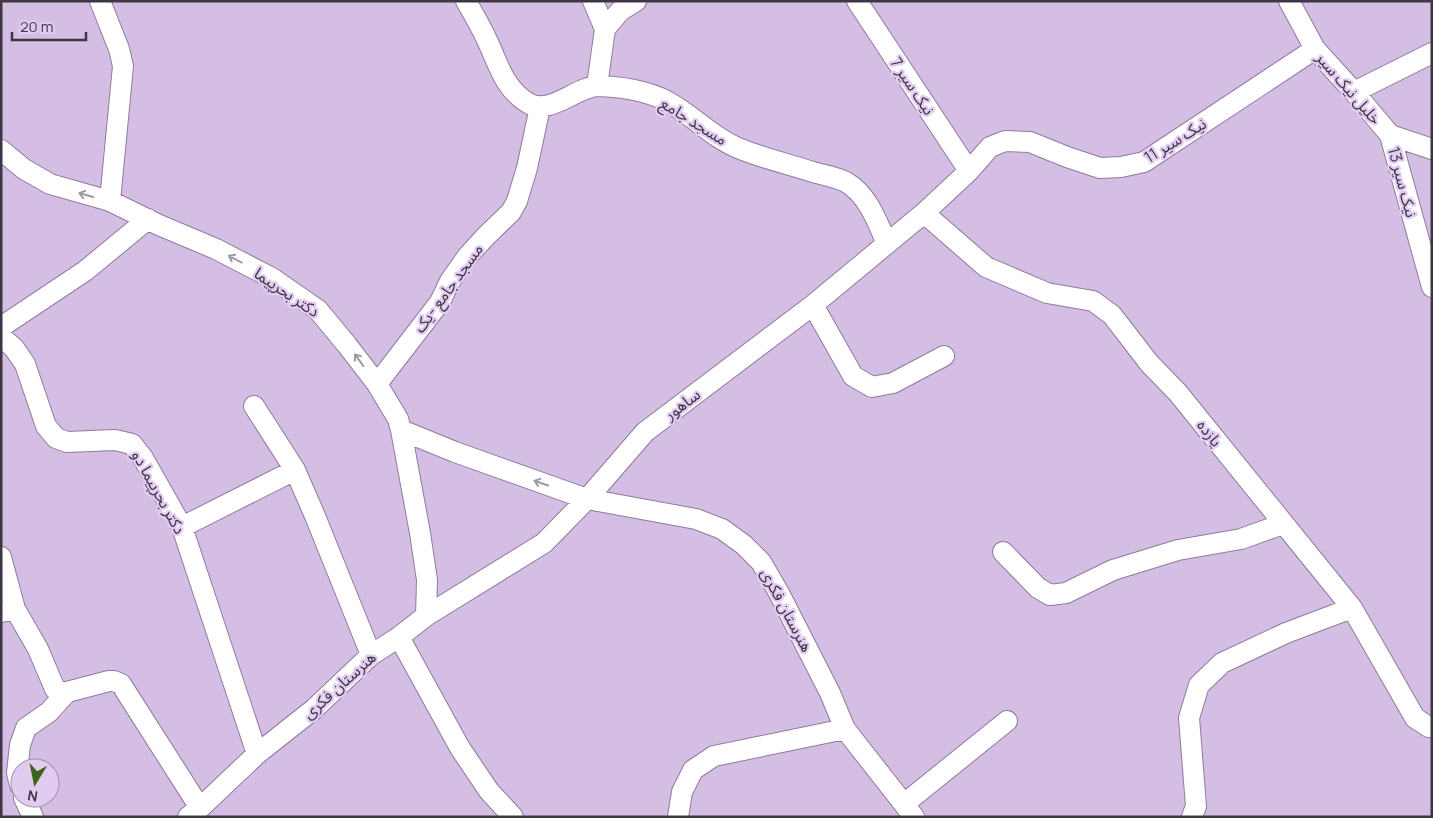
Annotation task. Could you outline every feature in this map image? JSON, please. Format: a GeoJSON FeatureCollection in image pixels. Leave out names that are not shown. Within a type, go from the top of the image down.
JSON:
{"type":"FeatureCollection","features":[{"type":"Feature","properties":{"kind":"street"},"geometry":{"type":"LineString","coordinates":[[100,1],[120,49],[123,66],[110,201]]}},
{"type":"Feature","properties":{"kind":"street"},"geometry":{"type":"LineString","coordinates":[[466,1],[511,89],[530,104],[540,107]]}},
{"type":"Feature","properties":{"kind":"street"},"geometry":{"type":"LineString","coordinates":[[593,1],[605,29],[597,86]]}},
{"type":"Feature","properties":{"kind":"street"},"geometry":{"type":"LineString","coordinates":[[605,29],[620,11],[636,1]]}},
{"type":"Feature","properties":{"kind":"street","name":"نیک سیر 7"},"geometry":{"type":"LineString","coordinates":[[857,1],[969,171]]}},
{"type":"Feature","properties":{"kind":"street","name":"خلیل نیک سیر"},"geometry":{"type":"LineString","coordinates":[[1289,1],[1315,49],[1390,135],[1432,149]]}},
{"type":"Feature","properties":{"kind":"street","name":"نیک سیر 11"},"geometry":{"type":"LineString","coordinates":[[969,171],[990,147],[1005,142],[1030,142],[1100,168],[1121,167],[1144,162],[1315,49]]}},
{"type":"Feature","properties":{"kind":"street"},"geometry":{"type":"LineString","coordinates":[[1354,92],[1432,53]]}},
{"type":"Feature","properties":{"kind":"street","name":"مسجد جامع"},"geometry":{"type":"LineString","coordinates":[[540,107],[548,106],[597,86],[643,91],[674,105],[702,127],[736,147],[772,160],[844,181],[860,193],[870,208],[887,244]]}},
{"type":"Feature","properties":{"kind":"street","name":"مسجد جامع -یک"},"geometry":{"type":"LineString","coordinates":[[376,384],[440,302],[450,281],[467,257],[514,207],[527,168],[540,107]]}},
{"type":"Feature","properties":{"kind":"street","name":"نیک سیر 13"},"geometry":{"type":"LineString","coordinates":[[1390,135],[1432,287]]}},
{"type":"Feature","properties":{"kind":"street","name":"دکتر بحرپیما"},"geometry":{"type":"LineString","coordinates":[[1,150],[24,169],[50,184],[110,201],[216,249],[272,278],[318,310],[376,384],[398,420],[427,580],[426,616]]}},
{"type":"Feature","properties":{"kind":"street","name":"ساهور"},"geometry":{"type":"LineString","coordinates":[[399,637],[426,616],[544,543],[587,499],[645,432],[813,305],[924,213],[969,171]]}},
{"type":"Feature","properties":{"kind":"street","name":"یازده"},"geometry":{"type":"LineString","coordinates":[[924,213],[986,267],[1047,292],[1093,302],[1112,315],[1150,363],[1178,393],[1352,608],[1415,718],[1432,727]]}},
{"type":"Feature","properties":{"kind":"street"},"geometry":{"type":"LineString","coordinates":[[1,327],[84,271],[148,219]]}},
{"type":"Feature","properties":{"kind":"street"},"geometry":{"type":"LineString","coordinates":[[813,305],[853,376],[872,387],[893,383],[944,356]]}},
{"type":"Feature","properties":{"kind":"street","name":"دکتر بحرپیما دو"},"geometry":{"type":"LineString","coordinates":[[1,337],[14,348],[25,364],[46,426],[56,438],[67,442],[115,440],[132,444],[143,458],[182,527],[257,754]]}},
{"type":"Feature","properties":{"kind":"street"},"geometry":{"type":"LineString","coordinates":[[254,406],[295,470],[371,655]]}},
{"type":"Feature","properties":{"kind":"street"},"geometry":{"type":"LineString","coordinates":[[401,430],[463,455],[587,499]]}},
{"type":"Feature","properties":{"kind":"street"},"geometry":{"type":"LineString","coordinates":[[182,527],[295,470]]}},
{"type":"Feature","properties":{"kind":"street","name":"هنرستان فکری"},"geometry":{"type":"LineString","coordinates":[[587,499],[696,519],[722,529],[744,545],[761,562],[779,593],[830,693],[845,729],[909,810]]}},
{"type":"Feature","properties":{"kind":"street"},"geometry":{"type":"LineString","coordinates":[[1003,552],[1038,588],[1050,595],[1066,593],[1112,570],[1178,550],[1241,539],[1283,524]]}},
{"type":"Feature","properties":{"kind":"street"},"geometry":{"type":"LineString","coordinates":[[1,557],[8,611],[38,650],[55,689],[67,692],[108,681],[121,684],[194,812]]}},
{"type":"Feature","properties":{"kind":"street"},"geometry":{"type":"LineString","coordinates":[[1192,817],[1196,806],[1189,718],[1199,685],[1222,663],[1286,633],[1352,608]]}},
{"type":"Feature","properties":{"kind":"street"},"geometry":{"type":"LineString","coordinates":[[399,637],[460,748],[489,791],[512,817]]}},
{"type":"Feature","properties":{"kind":"street","name":"هنرستان فکری"},"geometry":{"type":"LineString","coordinates":[[194,812],[257,754],[314,708],[371,655],[399,637]]}},
{"type":"Feature","properties":{"kind":"street"},"geometry":{"type":"LineString","coordinates":[[19,758],[20,745],[26,728],[49,712],[67,692]]}},
{"type":"Feature","properties":{"kind":"street"},"geometry":{"type":"LineString","coordinates":[[909,810],[1007,721]]}},
{"type":"Feature","properties":{"kind":"street"},"geometry":{"type":"LineString","coordinates":[[678,817],[682,792],[693,770],[714,756],[845,729]]}}]}
